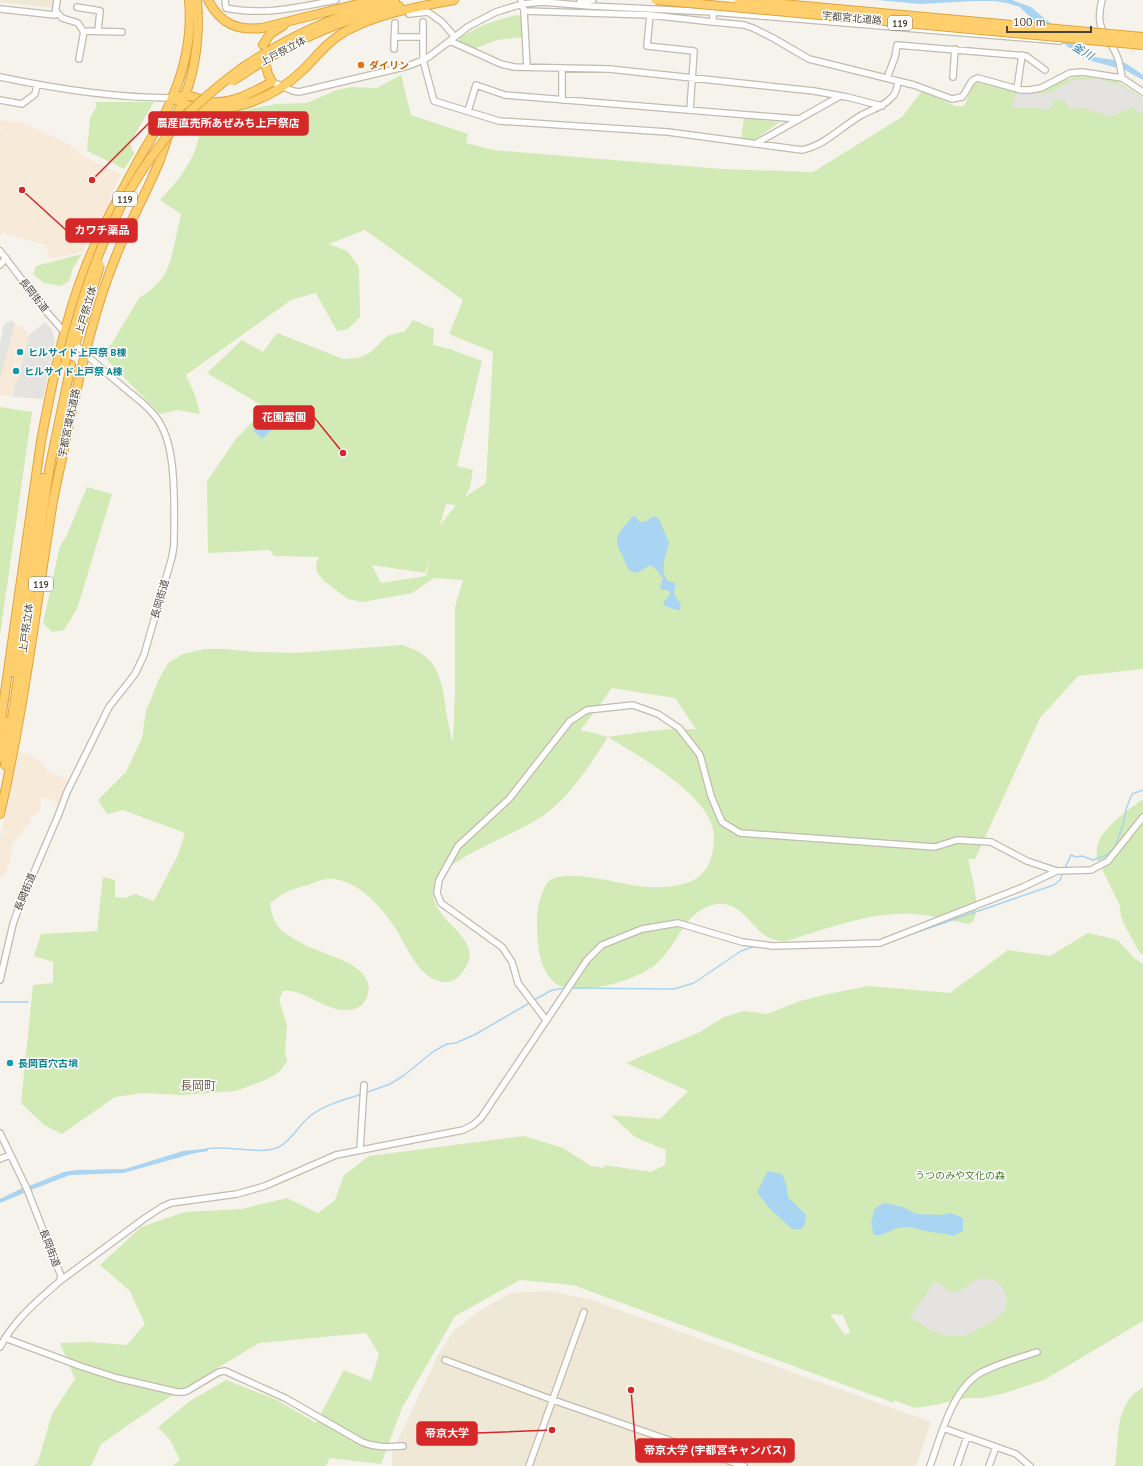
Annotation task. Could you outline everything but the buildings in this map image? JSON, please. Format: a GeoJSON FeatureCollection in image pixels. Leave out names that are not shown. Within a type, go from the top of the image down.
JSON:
{"type":"FeatureCollection","features":[{"type":"Feature","properties":{"kind":"highway","name":"119"},"geometry":{"type":"LineString","coordinates":[[0,727],[41,441],[50,394],[65,333],[76,293],[97,241],[172,98],[181,71],[188,37],[190,19],[189,0]]}},
{"type":"Feature","properties":{"kind":"highway","name":"宇都宮環状道路"},"geometry":{"type":"LineString","coordinates":[[0,814],[8,780],[27,675],[56,487],[85,354],[112,264],[157,167],[171,127],[185,94],[194,63],[197,41],[197,0]]}},
{"type":"Feature","properties":{"kind":"highway","name":"119"},"geometry":{"type":"LineString","coordinates":[[208,0],[221,18],[232,25],[247,29],[262,28],[309,16],[375,7],[406,9],[454,0]]}},
{"type":"Feature","properties":{"kind":"highway","name":"上戸祭立体"},"geometry":{"type":"LineString","coordinates":[[0,798],[46,488],[73,331],[91,274],[114,220],[135,182],[162,143],[178,123],[214,89],[243,70],[257,58],[304,32],[330,20],[395,0]]}},
{"type":"Feature","properties":{"kind":"highway","name":"上戸祭立体"},"geometry":{"type":"LineString","coordinates":[[375,7],[433,0]]}},
{"type":"Feature","properties":{"kind":"highway","name":"宇都宮北道路"},"geometry":{"type":"LineString","coordinates":[[656,0],[1143,45]]}},
{"type":"Feature","properties":{"kind":"highway","name":"宇都宮北道路"},"geometry":{"type":"LineString","coordinates":[[739,0],[1143,36]]}},
{"type":"Feature","properties":{"kind":"highway","name":"119"},"geometry":{"type":"LineString","coordinates":[[182,103],[216,110],[232,108],[259,98],[283,86],[303,70],[333,39],[352,28],[375,7]]}},
{"type":"Feature","properties":{"kind":"highway","name":"119"},"geometry":{"type":"LineString","coordinates":[[264,45],[270,34],[275,30],[285,24],[309,16]]}},
{"type":"Feature","properties":{"kind":"highway"},"geometry":{"type":"LineString","coordinates":[[172,98],[185,94],[209,102],[225,102],[247,95],[272,82],[266,66]]}},
{"type":"Feature","properties":{"kind":"highway"},"geometry":{"type":"LineString","coordinates":[[172,98],[182,103]]}},
{"type":"Feature","properties":{"kind":"highway","name":"上戸祭立体"},"geometry":{"type":"LineString","coordinates":[[0,758],[51,430],[68,365]]}},
{"type":"Feature","properties":{"kind":"street"},"geometry":{"type":"LineString","coordinates":[[0,9],[55,15],[57,0]]}},
{"type":"Feature","properties":{"kind":"street"},"geometry":{"type":"LineString","coordinates":[[225,0],[226,8],[242,11],[264,12],[336,0]]}},
{"type":"Feature","properties":{"kind":"street"},"geometry":{"type":"LineString","coordinates":[[570,3],[593,0]]}},
{"type":"Feature","properties":{"kind":"street"},"geometry":{"type":"LineString","coordinates":[[774,0],[820,2],[1102,30],[1143,36]]}},
{"type":"Feature","properties":{"kind":"street"},"geometry":{"type":"LineString","coordinates":[[1102,0],[1100,27],[1117,57],[1122,78]]}},
{"type":"Feature","properties":{"kind":"street"},"geometry":{"type":"LineString","coordinates":[[522,2],[528,67]]}},
{"type":"Feature","properties":{"kind":"street"},"geometry":{"type":"LineString","coordinates":[[272,82],[299,92],[408,66],[430,56],[469,26],[496,12],[522,2],[570,3],[597,6],[713,12],[1143,49]]}},
{"type":"Feature","properties":{"kind":"street"},"geometry":{"type":"LineString","coordinates":[[77,7],[94,9],[100,12],[98,31]]}},
{"type":"Feature","properties":{"kind":"street"},"geometry":{"type":"LineString","coordinates":[[56,11],[62,18],[78,23],[84,31],[79,59]]}},
{"type":"Feature","properties":{"kind":"street"},"geometry":{"type":"LineString","coordinates":[[524,11],[650,15],[744,25],[773,38],[808,59],[923,87],[952,99],[962,97],[973,80],[978,78],[1017,89],[1029,90],[1035,89],[1063,76],[1082,72],[1122,78],[1143,92]]}},
{"type":"Feature","properties":{"kind":"street"},"geometry":{"type":"LineString","coordinates":[[409,14],[428,12],[442,22],[455,37]]}},
{"type":"Feature","properties":{"kind":"street"},"geometry":{"type":"LineString","coordinates":[[713,12],[713,22]]}},
{"type":"Feature","properties":{"kind":"street"},"geometry":{"type":"LineString","coordinates":[[650,15],[647,46],[694,51],[690,110]]}},
{"type":"Feature","properties":{"kind":"street"},"geometry":{"type":"LineString","coordinates":[[423,22],[423,60],[434,101],[499,121],[668,132],[802,150],[812,148],[827,140],[860,116],[882,106],[895,94],[898,81]]}},
{"type":"Feature","properties":{"kind":"street"},"geometry":{"type":"LineString","coordinates":[[394,49],[395,23]]}},
{"type":"Feature","properties":{"kind":"street"},"geometry":{"type":"LineString","coordinates":[[84,31],[122,32]]}},
{"type":"Feature","properties":{"kind":"street"},"geometry":{"type":"LineString","coordinates":[[394,37],[423,37]]}},
{"type":"Feature","properties":{"kind":"street"},"geometry":{"type":"LineString","coordinates":[[450,41],[501,64],[514,67],[609,69],[786,88],[841,96],[882,106]]}},
{"type":"Feature","properties":{"kind":"street"},"geometry":{"type":"LineString","coordinates":[[887,78],[895,57],[897,45],[1026,56],[1045,70]]}},
{"type":"Feature","properties":{"kind":"street"},"geometry":{"type":"LineString","coordinates":[[953,76],[955,49]]}},
{"type":"Feature","properties":{"kind":"street"},"geometry":{"type":"LineString","coordinates":[[1017,89],[1022,56]]}},
{"type":"Feature","properties":{"kind":"street"},"geometry":{"type":"LineString","coordinates":[[562,68],[562,100]]}},
{"type":"Feature","properties":{"kind":"street"},"geometry":{"type":"LineString","coordinates":[[0,77],[37,85],[86,92],[172,98]]}},
{"type":"Feature","properties":{"kind":"street"},"geometry":{"type":"LineString","coordinates":[[0,100],[22,104],[35,94],[37,85]]}},
{"type":"Feature","properties":{"kind":"street"},"geometry":{"type":"LineString","coordinates":[[468,111],[476,86],[505,95],[799,119]]}},
{"type":"Feature","properties":{"kind":"street"},"geometry":{"type":"LineString","coordinates":[[755,144],[841,96]]}},
{"type":"Feature","properties":{"kind":"street","name":"長岡街道"},"geometry":{"type":"LineString","coordinates":[[0,251],[45,310],[65,333],[85,354],[147,407],[162,425],[168,439],[172,472],[174,545],[172,557],[144,655],[134,674],[109,707],[67,792],[17,912],[0,980]]}},
{"type":"Feature","properties":{"kind":"street"},"geometry":{"type":"LineString","coordinates":[[0,265],[6,258]]}},
{"type":"Feature","properties":{"kind":"street"},"geometry":{"type":"LineString","coordinates":[[546,1020],[518,983],[512,962],[502,947],[441,903],[437,893],[439,880],[458,846],[509,799],[570,722],[587,710],[633,705],[658,714],[679,728],[700,755],[711,796],[722,822],[740,833],[935,847],[957,840],[991,842],[1027,861],[1057,871],[1069,872],[1091,870],[1108,861],[1143,817]]}},
{"type":"Feature","properties":{"kind":"street"},"geometry":{"type":"LineString","coordinates":[[60,1281],[162,1207],[171,1203],[237,1194],[265,1186],[322,1160],[360,1150],[463,1130],[473,1125],[481,1118],[587,960],[602,945],[642,929],[678,923],[742,942],[773,946],[880,943],[1057,871]]}},
{"type":"Feature","properties":{"kind":"street"},"geometry":{"type":"LineString","coordinates":[[360,1150],[364,1085]]}},
{"type":"Feature","properties":{"kind":"street","name":"長岡街道"},"geometry":{"type":"LineString","coordinates":[[0,1133],[27,1189],[61,1276],[60,1281],[32,1306],[12,1328],[0,1347]]}},
{"type":"Feature","properties":{"kind":"street"},"geometry":{"type":"LineString","coordinates":[[0,1159],[10,1155]]}},
{"type":"Feature","properties":{"kind":"street"},"geometry":{"type":"LineString","coordinates":[[529,1466],[584,1312]]}},
{"type":"Feature","properties":{"kind":"street"},"geometry":{"type":"LineString","coordinates":[[5,1338],[117,1378],[177,1392],[187,1391],[225,1370],[285,1398],[371,1446],[403,1446]]}},
{"type":"Feature","properties":{"kind":"street"},"geometry":{"type":"LineString","coordinates":[[930,1466],[943,1428],[958,1395],[971,1380],[981,1372],[990,1368],[1037,1352]]}},
{"type":"Feature","properties":{"kind":"street"},"geometry":{"type":"LineString","coordinates":[[445,1360],[553,1400],[744,1466]]}},
{"type":"Feature","properties":{"kind":"street"},"geometry":{"type":"LineString","coordinates":[[943,1428],[1016,1454],[1023,1463],[1030,1466]]}},
{"type":"Feature","properties":{"kind":"street"},"geometry":{"type":"LineString","coordinates":[[957,1466],[967,1437]]}},
{"type":"Feature","properties":{"kind":"street"},"geometry":{"type":"LineString","coordinates":[[989,1466],[996,1447]]}},
{"type":"Feature","properties":{"kind":"shaded area"},"geometry":{"type":"Polygon","coordinates":[[[0,0],[54,0],[53,8],[0,2],[0,0]]]}},
{"type":"Feature","properties":{"kind":"shaded area"},"geometry":{"type":"Polygon","coordinates":[[[1099,79],[1120,85],[1143,99],[1143,114],[1133,107],[1110,117],[1085,108],[1069,109],[1066,102],[1055,100],[1050,109],[1012,107],[1017,92],[1047,94],[1073,80],[1099,79]]]}},
{"type":"Feature","properties":{"kind":"shaded area"},"geometry":{"type":"Polygon","coordinates":[[[0,120],[22,123],[69,144],[84,157],[121,174],[111,195],[106,212],[91,241],[86,243],[83,252],[50,259],[46,245],[3,233],[0,235],[0,120]]]}},
{"type":"Feature","properties":{"kind":"shaded area"},"geometry":{"type":"Polygon","coordinates":[[[11,320],[15,324],[0,378],[0,344],[4,324],[11,320]]]}},
{"type":"Feature","properties":{"kind":"shaded area"},"geometry":{"type":"Polygon","coordinates":[[[12,321],[18,327],[21,325],[29,335],[45,322],[52,330],[55,342],[43,399],[0,395],[0,344],[4,324],[12,321]]]}},
{"type":"Feature","properties":{"kind":"shaded area"},"geometry":{"type":"Polygon","coordinates":[[[45,322],[52,330],[55,342],[43,399],[13,397],[15,382],[18,382],[29,335],[45,322]]]}},
{"type":"Feature","properties":{"kind":"shaded area"},"geometry":{"type":"Polygon","coordinates":[[[19,751],[39,760],[48,772],[70,780],[60,803],[41,797],[40,810],[32,817],[31,821],[13,843],[11,849],[12,854],[4,877],[0,876],[0,839],[19,751]]]}},
{"type":"Feature","properties":{"kind":"shaded area"},"geometry":{"type":"Polygon","coordinates":[[[982,1278],[994,1280],[1002,1286],[1007,1301],[1005,1311],[996,1319],[965,1336],[948,1336],[930,1330],[910,1317],[935,1281],[949,1291],[958,1292],[982,1278]]]}},
{"type":"Feature","properties":{"kind":"shaded area"},"geometry":{"type":"Polygon","coordinates":[[[548,1291],[589,1299],[931,1422],[916,1466],[392,1466],[392,1453],[437,1357],[454,1330],[478,1312],[510,1293],[548,1291]]]}},
{"type":"Feature","properties":{"kind":"green space"},"geometry":{"type":"Polygon","coordinates":[[[518,15],[522,17],[522,37],[497,40],[473,49],[460,42],[460,38],[480,27],[495,21],[518,15]]]}},
{"type":"Feature","properties":{"kind":"green space"},"geometry":{"type":"Polygon","coordinates":[[[401,75],[411,115],[468,134],[466,143],[493,150],[722,169],[813,172],[902,117],[922,91],[955,106],[964,106],[975,82],[1024,92],[1038,92],[1054,84],[1077,76],[1117,81],[1143,98],[1143,669],[1078,676],[1040,718],[975,859],[968,859],[976,900],[975,915],[971,923],[968,924],[913,914],[882,915],[837,925],[791,940],[780,941],[767,937],[742,912],[727,904],[717,904],[699,911],[686,925],[663,957],[642,973],[622,981],[595,988],[569,988],[559,985],[551,979],[547,973],[541,961],[538,947],[537,921],[539,902],[547,883],[554,878],[577,876],[591,877],[644,887],[674,886],[694,880],[700,876],[705,871],[713,851],[714,836],[710,821],[701,806],[688,792],[672,779],[608,737],[577,782],[549,811],[528,825],[465,857],[442,872],[439,876],[433,891],[435,903],[442,914],[461,935],[468,946],[470,957],[464,970],[455,979],[448,982],[438,981],[423,971],[416,963],[396,929],[384,913],[370,897],[353,885],[344,881],[327,879],[290,890],[270,903],[277,925],[290,937],[349,963],[364,975],[368,982],[369,991],[364,1003],[357,1008],[346,1010],[338,1009],[299,993],[283,991],[279,1000],[287,1025],[285,1051],[287,1061],[282,1069],[275,1075],[236,1091],[181,1095],[143,1093],[115,1097],[62,1134],[44,1125],[21,1103],[33,985],[53,983],[53,962],[34,956],[41,934],[97,931],[103,877],[115,880],[115,897],[126,898],[135,894],[154,901],[178,855],[185,833],[123,810],[107,814],[98,800],[126,772],[142,738],[146,711],[159,679],[168,663],[183,654],[205,649],[296,653],[402,645],[425,656],[432,663],[437,672],[441,682],[450,733],[453,741],[455,692],[455,607],[463,580],[434,578],[412,593],[363,602],[348,599],[324,581],[317,572],[316,564],[319,557],[274,556],[270,550],[208,553],[207,481],[236,439],[266,408],[207,373],[242,340],[263,352],[277,333],[343,359],[359,358],[371,352],[387,336],[405,331],[413,320],[434,329],[433,345],[450,349],[482,361],[457,466],[473,470],[470,487],[465,497],[486,483],[493,352],[449,334],[463,300],[365,230],[329,244],[347,251],[359,267],[360,317],[348,329],[337,331],[316,293],[291,300],[186,375],[195,395],[200,414],[177,410],[160,414],[101,354],[111,345],[139,298],[155,286],[166,272],[172,256],[181,214],[160,200],[177,181],[194,154],[202,118],[276,104],[307,103],[337,90],[351,87],[377,88],[401,75]],[[446,504],[440,525],[456,505],[446,504]],[[430,558],[425,573],[372,565],[381,583],[426,576],[430,558]],[[612,688],[580,731],[586,731],[608,737],[672,729],[696,729],[675,698],[612,688]]]}},
{"type":"Feature","properties":{"kind":"green space"},"geometry":{"type":"Polygon","coordinates":[[[95,102],[154,102],[130,143],[134,154],[124,169],[87,151],[90,118],[97,106],[95,102]]]}},
{"type":"Feature","properties":{"kind":"green space"},"geometry":{"type":"Polygon","coordinates":[[[744,118],[780,122],[754,140],[741,139],[744,118]]]}},
{"type":"Feature","properties":{"kind":"green space"},"geometry":{"type":"Polygon","coordinates":[[[82,254],[73,268],[69,281],[61,286],[44,283],[33,274],[36,266],[82,254]]]}},
{"type":"Feature","properties":{"kind":"green space"},"geometry":{"type":"Polygon","coordinates":[[[0,407],[32,412],[0,635],[0,407]]]}},
{"type":"Feature","properties":{"kind":"green space"},"geometry":{"type":"Polygon","coordinates":[[[87,487],[112,494],[77,609],[64,630],[52,632],[43,623],[60,546],[67,535],[87,487]]]}},
{"type":"Feature","properties":{"kind":"green space"},"geometry":{"type":"Polygon","coordinates":[[[1143,799],[1143,955],[1139,952],[1124,924],[1120,906],[1097,859],[1097,848],[1101,837],[1109,827],[1120,816],[1143,799]]]}},
{"type":"Feature","properties":{"kind":"green space","name":"うつのみや文化の森"},"geometry":{"type":"Polygon","coordinates":[[[1088,933],[1118,940],[1133,957],[1143,964],[1143,1321],[1044,1380],[1005,1393],[982,1398],[967,1398],[915,1408],[893,1400],[894,1403],[573,1285],[520,1280],[455,1316],[402,1408],[381,1464],[330,1458],[326,1466],[172,1466],[180,1460],[170,1440],[158,1427],[190,1401],[226,1380],[277,1400],[316,1423],[344,1370],[371,1381],[379,1354],[366,1333],[259,1343],[160,1403],[101,1444],[91,1466],[34,1466],[38,1462],[52,1414],[75,1379],[60,1343],[90,1342],[127,1345],[145,1324],[130,1291],[100,1265],[141,1227],[185,1212],[242,1209],[287,1198],[318,1213],[335,1200],[344,1175],[369,1156],[524,1136],[563,1148],[591,1166],[605,1168],[604,1165],[651,1172],[665,1165],[666,1150],[635,1137],[611,1115],[660,1119],[688,1091],[626,1063],[700,1032],[724,1017],[744,1011],[767,1014],[800,1001],[868,986],[950,993],[1008,950],[1050,956],[1088,933]],[[830,1314],[845,1335],[850,1332],[843,1315],[830,1314]]]}},
{"type":"Feature","properties":{"kind":"green space"},"geometry":{"type":"Polygon","coordinates":[[[1143,1387],[1143,1466],[1115,1466],[1118,1430],[1122,1413],[1131,1397],[1143,1387]]]}},
{"type":"Feature","properties":{"kind":"water","name":"釜川"},"geometry":{"type":"Polygon","coordinates":[[[877,0],[1012,0],[1031,7],[1080,48],[1094,57],[1121,61],[1143,75],[1143,80],[1125,70],[1088,60],[1072,50],[1032,19],[1020,7],[1007,3],[975,1],[920,4],[877,0]]]}},
{"type":"Feature","properties":{"kind":"water"},"geometry":{"type":"Polygon","coordinates":[[[267,416],[276,426],[262,439],[253,430],[267,416]]]}},
{"type":"Feature","properties":{"kind":"water"},"geometry":{"type":"Polygon","coordinates":[[[633,516],[639,521],[646,521],[655,516],[659,519],[669,543],[664,562],[665,577],[668,581],[675,583],[674,595],[681,604],[680,610],[665,606],[663,602],[670,595],[670,592],[667,590],[662,590],[660,587],[663,578],[655,568],[650,565],[637,573],[630,571],[619,550],[617,544],[618,535],[633,516]]]}},
{"type":"Feature","properties":{"kind":"water"},"geometry":{"type":"Polygon","coordinates":[[[208,1149],[208,1151],[195,1153],[123,1173],[70,1175],[31,1190],[29,1186],[64,1172],[77,1170],[125,1169],[183,1151],[208,1149]]]}},
{"type":"Feature","properties":{"kind":"water"},"geometry":{"type":"Polygon","coordinates":[[[768,1171],[782,1174],[787,1187],[788,1197],[806,1215],[805,1223],[802,1229],[792,1229],[770,1209],[757,1192],[768,1171]]]}},
{"type":"Feature","properties":{"kind":"water"},"geometry":{"type":"Polygon","coordinates":[[[22,1188],[24,1193],[0,1203],[0,1199],[22,1188]]]}},
{"type":"Feature","properties":{"kind":"water"},"geometry":{"type":"Polygon","coordinates":[[[884,1203],[903,1207],[916,1214],[942,1215],[950,1213],[963,1218],[963,1231],[954,1236],[905,1227],[898,1228],[881,1235],[874,1235],[871,1223],[875,1208],[884,1203]]]}},
{"type":"Feature","properties":{"kind":"waterway"},"geometry":{"type":"LineString","coordinates":[[1064,870],[1071,855],[1076,857],[1082,856],[1093,860],[1107,855],[1115,847],[1132,794],[1143,790]]}},
{"type":"Feature","properties":{"kind":"waterway"},"geometry":{"type":"LineString","coordinates":[[900,938],[1054,885],[1060,880],[1063,873]]}},
{"type":"Feature","properties":{"kind":"waterway"},"geometry":{"type":"LineString","coordinates":[[571,988],[674,989],[694,983],[741,951],[756,946]]}},
{"type":"Feature","properties":{"kind":"waterway"},"geometry":{"type":"LineString","coordinates":[[534,1000],[552,990],[565,988]]}},
{"type":"Feature","properties":{"kind":"waterway"},"geometry":{"type":"LineString","coordinates":[[0,1002],[28,1002]]}},
{"type":"Feature","properties":{"kind":"waterway"},"geometry":{"type":"LineString","coordinates":[[365,1093],[390,1084],[403,1076],[434,1051],[447,1044],[456,1043],[476,1034],[531,1002]]}},
{"type":"Feature","properties":{"kind":"waterway"},"geometry":{"type":"LineString","coordinates":[[206,1149],[224,1148],[263,1150],[279,1147],[288,1141],[305,1121],[321,1109],[362,1094]]}},
{"type":"Feature","properties":{"kind":"place","name":"ダイリン"},"geometry":{"type":"Point","coordinates":[361,65]}},
{"type":"Feature","properties":{"kind":"place","name":"農産直売所あぜみち上戸祭店"},"geometry":{"type":"Point","coordinates":[92,180]}},
{"type":"Feature","properties":{"kind":"place","name":"カワチ薬品"},"geometry":{"type":"Point","coordinates":[22,190]}},
{"type":"Feature","properties":{"kind":"place","name":"ヒルサイド上戸祭 B棟"},"geometry":{"type":"Point","coordinates":[20,352]}},
{"type":"Feature","properties":{"kind":"place","name":"ヒルサイド上戸祭 A棟"},"geometry":{"type":"Point","coordinates":[16,371]}},
{"type":"Feature","properties":{"kind":"place","name":"花園霊園"},"geometry":{"type":"Point","coordinates":[343,453]}},
{"type":"Feature","properties":{"kind":"place","name":"長岡百穴古墳"},"geometry":{"type":"Point","coordinates":[10,1063]}},
{"type":"Feature","properties":{"kind":"place","name":"帝京大学 (宇都宮キャンパス)"},"geometry":{"type":"Point","coordinates":[631,1390]}},
{"type":"Feature","properties":{"kind":"place","name":"帝京大学"},"geometry":{"type":"Point","coordinates":[552,1430]}},
{"type":"Feature","properties":{"kind":"district","name":"長岡町"},"geometry":{"type":"Point","coordinates":[198,1085]}}]}
